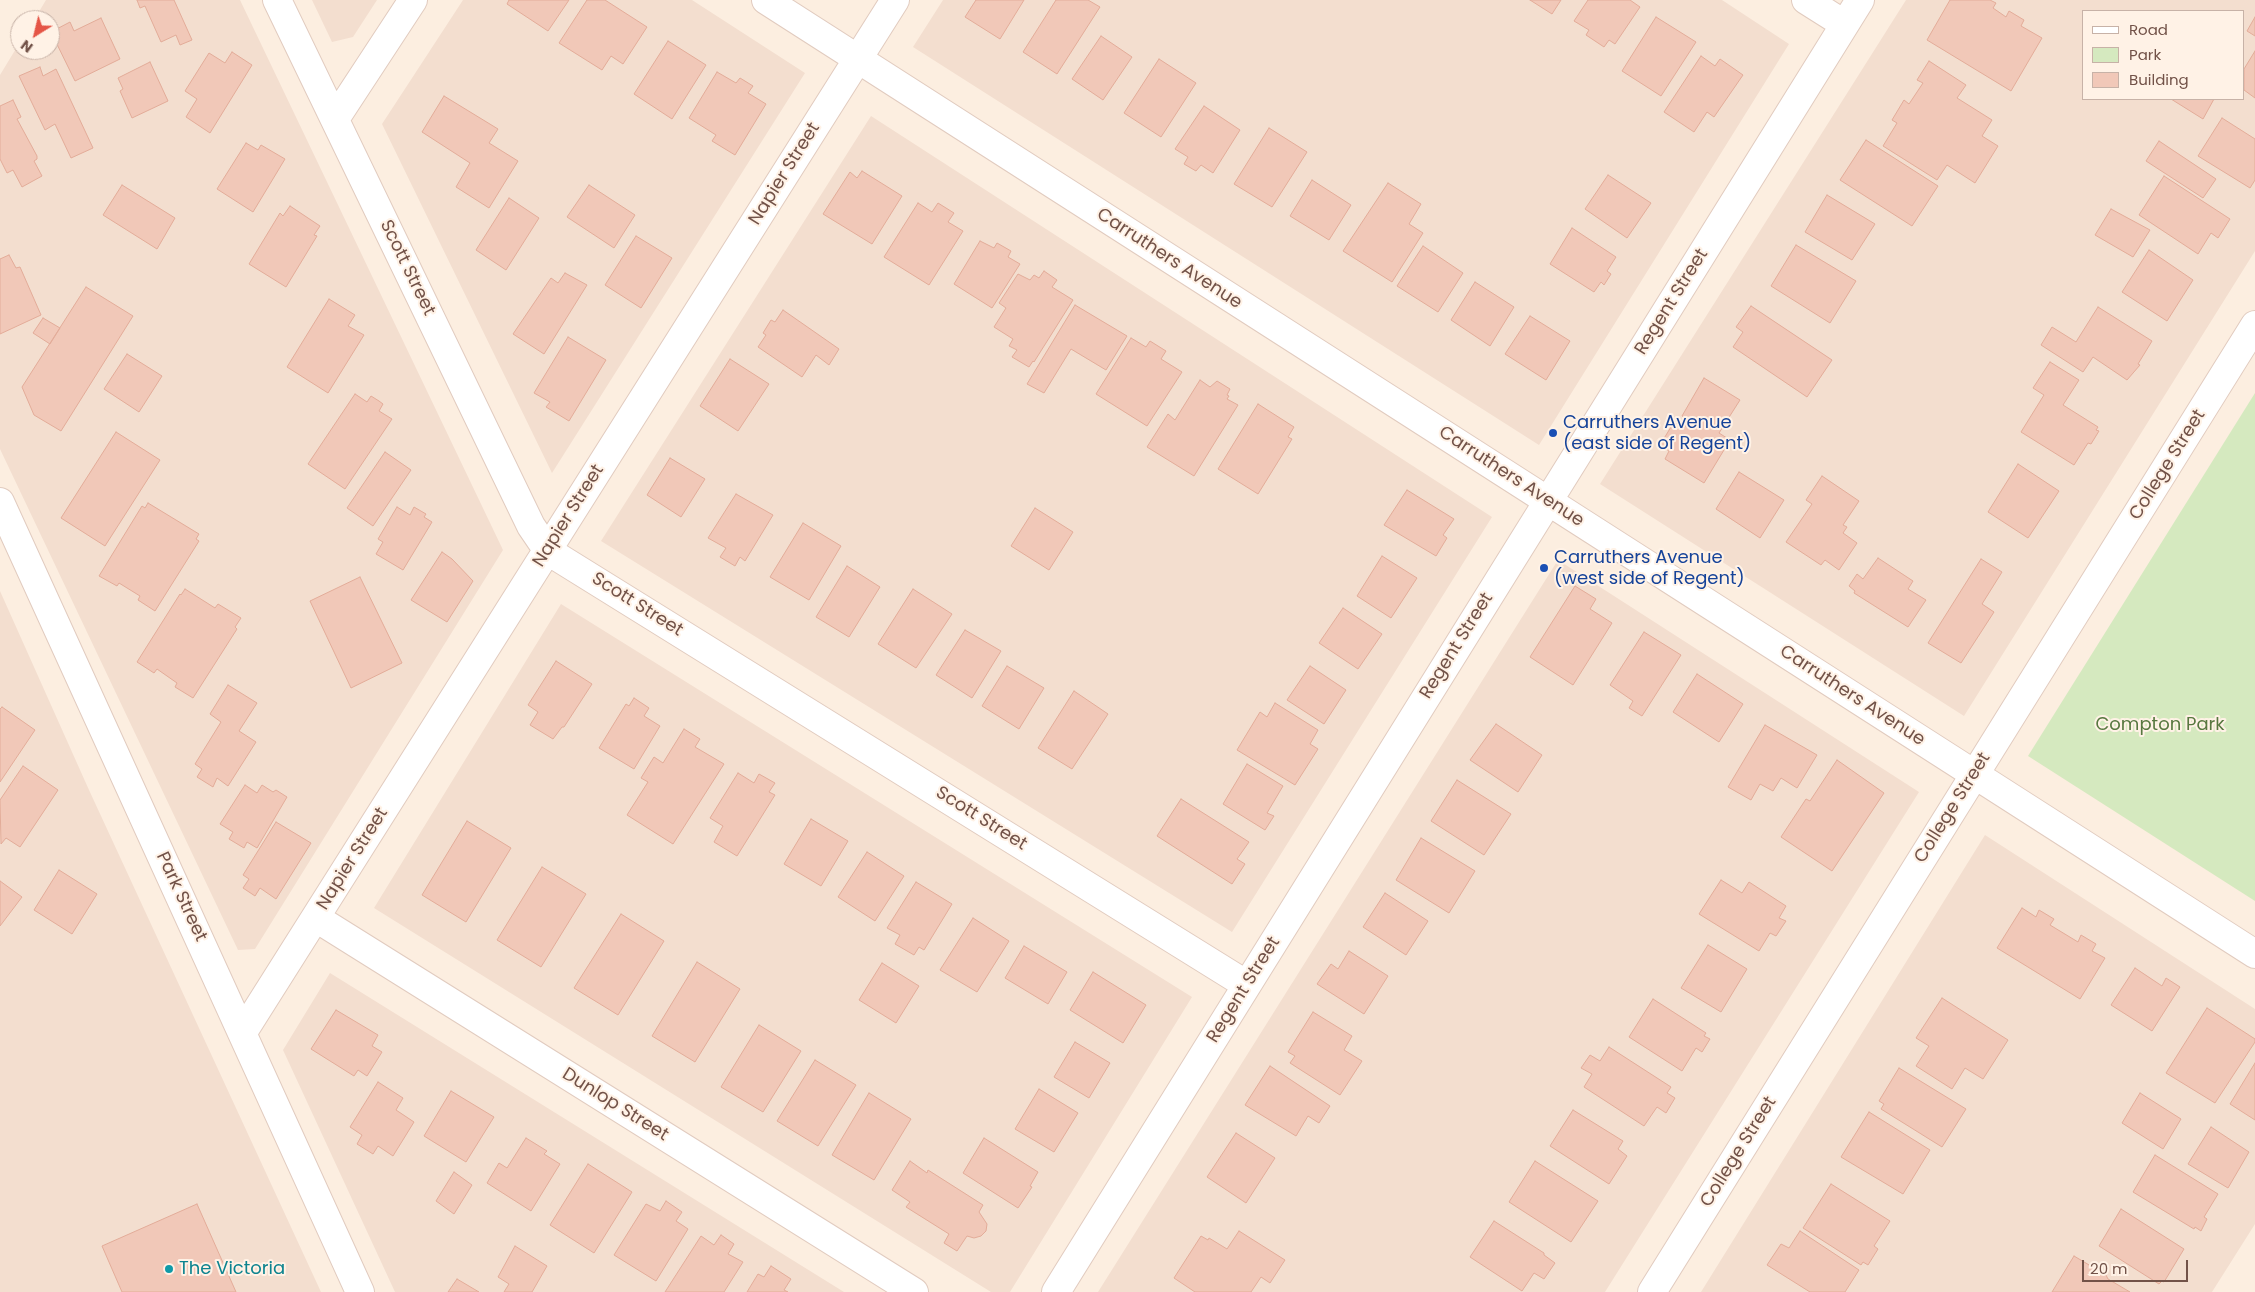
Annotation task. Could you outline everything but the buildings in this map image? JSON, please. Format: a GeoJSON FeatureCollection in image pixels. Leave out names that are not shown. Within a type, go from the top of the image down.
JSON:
{"type":"FeatureCollection","features":[{"type":"Feature","properties":{"kind":"street","name":"Scott Street"},"geometry":{"type":"LineString","coordinates":[[277,0],[531,526],[548,551],[1246,985]]}},
{"type":"Feature","properties":{"kind":"street"},"geometry":{"type":"LineString","coordinates":[[335,119],[413,0]]}},
{"type":"Feature","properties":{"kind":"street","name":"Carruthers Avenue"},"geometry":{"type":"LineString","coordinates":[[766,0],[2255,954]]}},
{"type":"Feature","properties":{"kind":"street","name":"Napier Street"},"geometry":{"type":"LineString","coordinates":[[243,1032],[895,0]]}},
{"type":"Feature","properties":{"kind":"street"},"geometry":{"type":"LineString","coordinates":[[1806,0],[1844,24]]}},
{"type":"Feature","properties":{"kind":"street","name":"Regent Street"},"geometry":{"type":"LineString","coordinates":[[1056,1292],[1860,0]]}},
{"type":"Feature","properties":{"kind":"street","name":"College Street"},"geometry":{"type":"LineString","coordinates":[[1652,1292],[2255,324]]}},
{"type":"Feature","properties":{"kind":"street","name":"Park Street"},"geometry":{"type":"LineString","coordinates":[[0,502],[360,1292]]}},
{"type":"Feature","properties":{"kind":"street","name":"Dunlop Street"},"geometry":{"type":"LineString","coordinates":[[316,918],[914,1292]]}},
{"type":"Feature","properties":{"kind":"shaded area"},"geometry":{"type":"Polygon","coordinates":[[[46,0],[240,0],[503,550],[255,949],[238,950],[0,449],[0,75],[10,58],[60,60],[60,10],[40,10],[46,0]]]}},
{"type":"Feature","properties":{"kind":"shaded area"},"geometry":{"type":"Polygon","coordinates":[[[312,0],[377,0],[353,37],[332,42],[312,0]]]}},
{"type":"Feature","properties":{"kind":"shaded area"},"geometry":{"type":"Polygon","coordinates":[[[463,0],[692,0],[805,73],[552,473],[382,124],[463,0]]]}},
{"type":"Feature","properties":{"kind":"shaded area"},"geometry":{"type":"Polygon","coordinates":[[[943,0],[1722,0],[1789,44],[1539,445],[913,47],[943,0]]]}},
{"type":"Feature","properties":{"kind":"shaded area"},"geometry":{"type":"Polygon","coordinates":[[[1906,0],[2255,0],[2255,251],[1964,716],[1600,484],[1906,0]]]}},
{"type":"Feature","properties":{"kind":"shaded area"},"geometry":{"type":"Polygon","coordinates":[[[871,116],[1492,517],[1232,932],[601,541],[871,116]]]}},
{"type":"Feature","properties":{"kind":"shaded area"},"geometry":{"type":"Polygon","coordinates":[[[1558,560],[1919,792],[1605,1292],[1098,1292],[1558,560]]]}},
{"type":"Feature","properties":{"kind":"shaded area"},"geometry":{"type":"Polygon","coordinates":[[[0,591],[89,790],[321,1292],[0,1292],[0,591]]]}},
{"type":"Feature","properties":{"kind":"shaded area"},"geometry":{"type":"Polygon","coordinates":[[[561,604],[1192,997],[1010,1292],[991,1292],[374,908],[561,604]]]}},
{"type":"Feature","properties":{"kind":"shaded area"},"geometry":{"type":"Polygon","coordinates":[[[1985,835],[2255,1009],[2255,1224],[2212,1292],[1701,1292],[1985,835]]]}},
{"type":"Feature","properties":{"kind":"shaded area"},"geometry":{"type":"Polygon","coordinates":[[[330,973],[844,1292],[395,1292],[283,1050],[330,973]]]}},
{"type":"Feature","properties":{"kind":"green space","name":"Compton Park"},"geometry":{"type":"Polygon","coordinates":[[[2255,393],[2255,901],[2028,756],[2255,393]]]}},
{"type":"Feature","properties":{"kind":"place","name":"Carruthers Avenue (east side of Regent)"},"geometry":{"type":"Point","coordinates":[1553,433]}},
{"type":"Feature","properties":{"kind":"place","name":"Carruthers Avenue (west side of Regent)"},"geometry":{"type":"Point","coordinates":[1544,568]}},
{"type":"Feature","properties":{"kind":"place","name":"The Victoria"},"geometry":{"type":"Point","coordinates":[169,1269]}}]}
